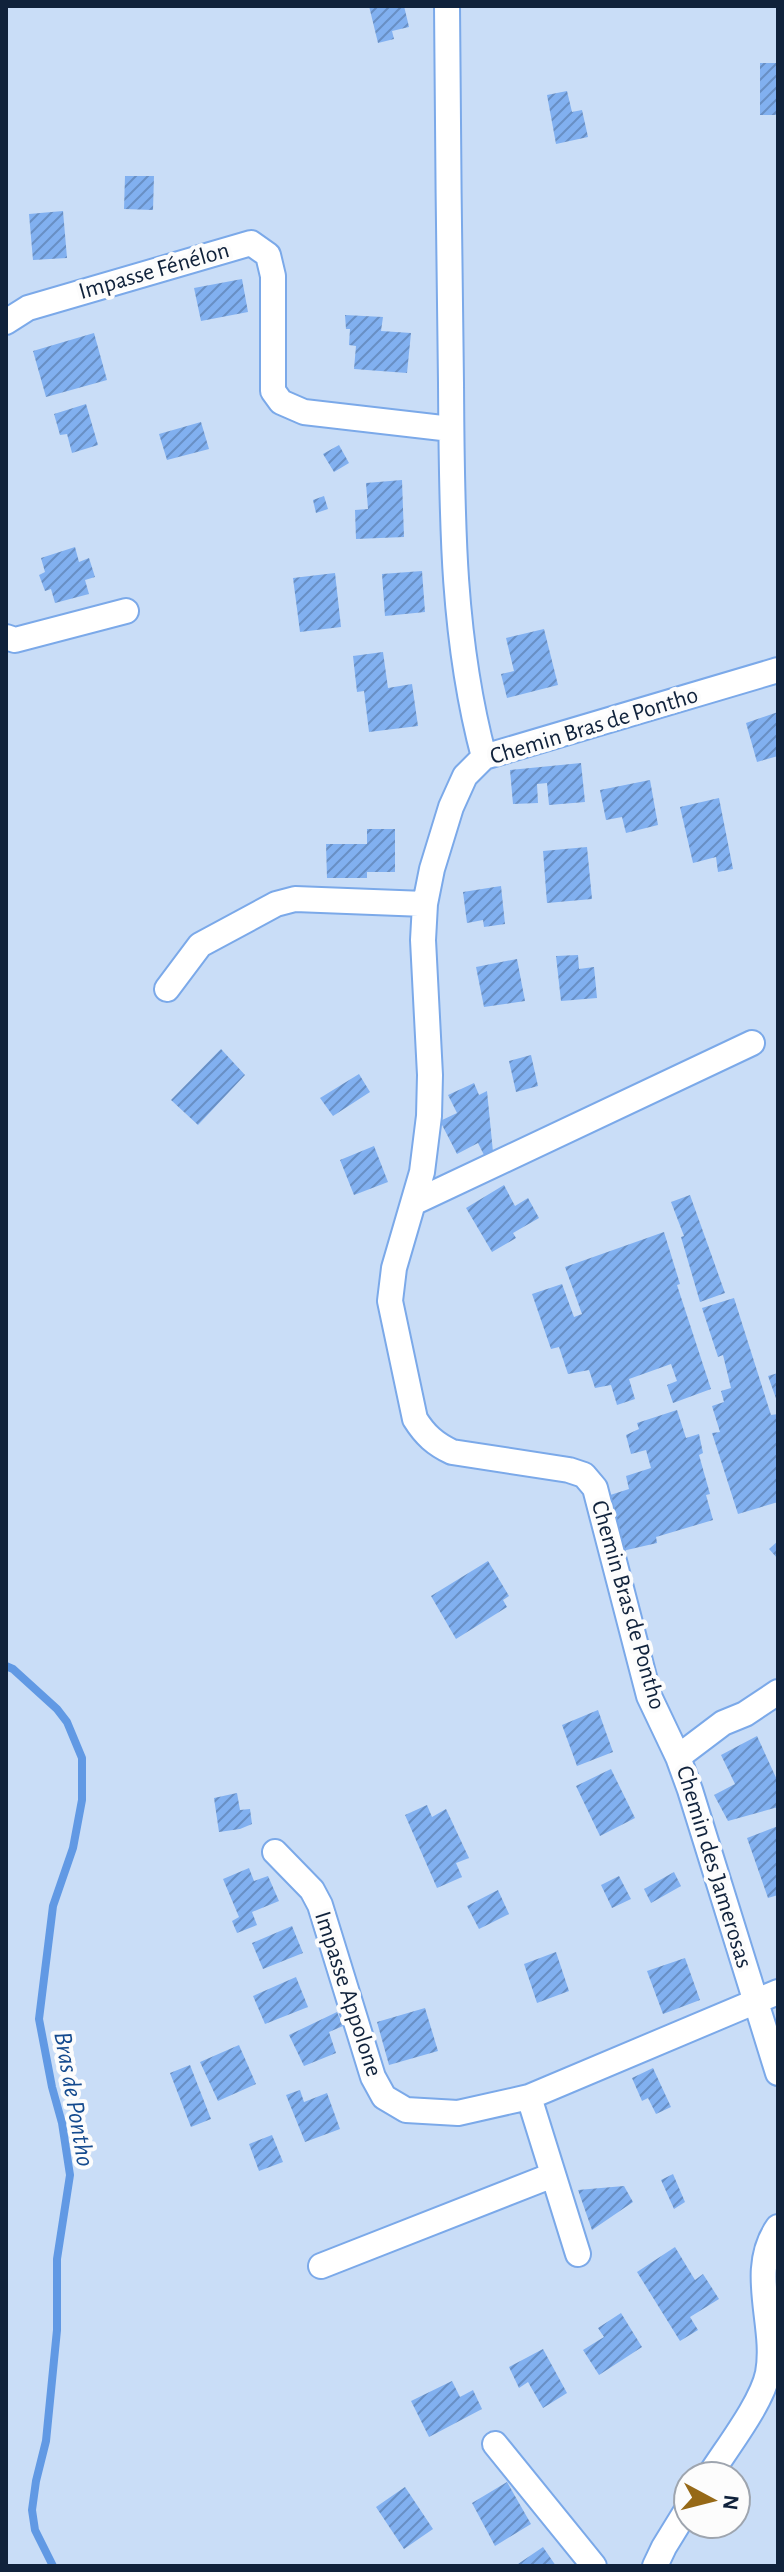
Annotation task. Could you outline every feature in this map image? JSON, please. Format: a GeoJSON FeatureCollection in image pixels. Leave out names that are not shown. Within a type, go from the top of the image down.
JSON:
{"type":"FeatureCollection","features":[{"type":"Feature","properties":{"kind":"street"},"geometry":{"type":"LineString","coordinates":[[447,6],[453,559],[463,660],[471,711],[484,757]]}},
{"type":"Feature","properties":{"kind":"street","name":"Impasse Fénélon"},"geometry":{"type":"LineString","coordinates":[[6,322],[28,308],[251,243],[268,255],[273,276],[273,391],[281,402],[304,412],[451,429]]}},
{"type":"Feature","properties":{"kind":"street"},"geometry":{"type":"LineString","coordinates":[[6,637],[15,640],[126,611]]}},
{"type":"Feature","properties":{"kind":"street","name":"Chemin Bras de Pontho"},"geometry":{"type":"LineString","coordinates":[[678,1757],[649,1696],[595,1488],[584,1475],[569,1470],[452,1452],[438,1446],[424,1434],[415,1419],[390,1301],[394,1268],[422,1172],[429,1102],[423,940],[425,904],[451,807],[465,776],[484,757],[778,670]]}},
{"type":"Feature","properties":{"kind":"street"},"geometry":{"type":"LineString","coordinates":[[167,989],[200,945],[276,904],[295,899],[425,904]]}},
{"type":"Feature","properties":{"kind":"street"},"geometry":{"type":"LineString","coordinates":[[413,1203],[752,1043]]}},
{"type":"Feature","properties":{"kind":"street","name":"Chemin des Jamerosas"},"geometry":{"type":"LineString","coordinates":[[778,1692],[745,1714],[723,1723],[678,1757],[767,1996],[778,2073]]}},
{"type":"Feature","properties":{"kind":"street","name":"Impasse Appolone"},"geometry":{"type":"LineString","coordinates":[[275,1852],[312,1890],[320,1905],[373,2077],[384,2097],[406,2110],[458,2113],[529,2097],[767,1996]]}},
{"type":"Feature","properties":{"kind":"street"},"geometry":{"type":"LineString","coordinates":[[529,2097],[578,2254]]}},
{"type":"Feature","properties":{"kind":"street"},"geometry":{"type":"LineString","coordinates":[[321,2266],[553,2175]]}},
{"type":"Feature","properties":{"kind":"street"},"geometry":{"type":"LineString","coordinates":[[719,2460],[767,2379],[774,2330],[763,2269],[768,2245],[778,2227]]}},
{"type":"Feature","properties":{"kind":"street"},"geometry":{"type":"LineString","coordinates":[[495,2444],[594,2566]]}},
{"type":"Feature","properties":{"kind":"street"},"geometry":{"type":"LineString","coordinates":[[655,2566],[672,2534]]}},
{"type":"Feature","properties":{"kind":"building"},"geometry":{"type":"Polygon","coordinates":[[[369,6],[404,6],[409,27],[392,31],[394,39],[378,43],[369,6]]]}},
{"type":"Feature","properties":{"kind":"building"},"geometry":{"type":"Polygon","coordinates":[[[760,63],[778,63],[778,115],[760,115],[760,63]]]}},
{"type":"Feature","properties":{"kind":"building"},"geometry":{"type":"Polygon","coordinates":[[[567,91],[572,112],[582,110],[588,137],[556,144],[547,95],[567,91]]]}},
{"type":"Feature","properties":{"kind":"building"},"geometry":{"type":"Polygon","coordinates":[[[125,176],[154,176],[153,210],[124,209],[125,176]]]}},
{"type":"Feature","properties":{"kind":"building"},"geometry":{"type":"Polygon","coordinates":[[[63,211],[67,258],[33,260],[29,214],[63,211]]]}},
{"type":"Feature","properties":{"kind":"building"},"geometry":{"type":"Polygon","coordinates":[[[242,279],[248,312],[201,321],[194,288],[242,279]]]}},
{"type":"Feature","properties":{"kind":"building"},"geometry":{"type":"Polygon","coordinates":[[[345,315],[383,317],[381,331],[411,333],[407,373],[354,369],[356,346],[349,345],[350,329],[346,329],[345,315]]]}},
{"type":"Feature","properties":{"kind":"building"},"geometry":{"type":"Polygon","coordinates":[[[94,333],[107,380],[46,397],[33,351],[94,333]]]}},
{"type":"Feature","properties":{"kind":"building"},"geometry":{"type":"Polygon","coordinates":[[[86,404],[98,445],[72,453],[67,434],[60,435],[54,414],[86,404]]]}},
{"type":"Feature","properties":{"kind":"building"},"geometry":{"type":"Polygon","coordinates":[[[201,422],[209,449],[167,460],[159,434],[201,422]]]}},
{"type":"Feature","properties":{"kind":"building"},"geometry":{"type":"Polygon","coordinates":[[[339,445],[349,463],[334,472],[323,454],[339,445]]]}},
{"type":"Feature","properties":{"kind":"building"},"geometry":{"type":"Polygon","coordinates":[[[402,480],[404,537],[356,539],[355,510],[368,509],[366,483],[402,480]]]}},
{"type":"Feature","properties":{"kind":"building"},"geometry":{"type":"Polygon","coordinates":[[[324,496],[328,509],[316,513],[313,500],[324,496]]]}},
{"type":"Feature","properties":{"kind":"building"},"geometry":{"type":"Polygon","coordinates":[[[75,547],[79,562],[89,558],[95,577],[85,580],[89,594],[55,603],[51,589],[45,591],[39,575],[45,572],[41,558],[75,547]]]}},
{"type":"Feature","properties":{"kind":"building"},"geometry":{"type":"Polygon","coordinates":[[[422,571],[425,612],[385,616],[382,574],[422,571]]]}},
{"type":"Feature","properties":{"kind":"building"},"geometry":{"type":"Polygon","coordinates":[[[335,573],[341,627],[300,632],[293,578],[335,573]]]}},
{"type":"Feature","properties":{"kind":"building"},"geometry":{"type":"Polygon","coordinates":[[[544,629],[558,685],[507,698],[501,674],[514,671],[506,638],[544,629]]]}},
{"type":"Feature","properties":{"kind":"building"},"geometry":{"type":"Polygon","coordinates":[[[383,652],[388,688],[412,684],[418,726],[369,732],[364,691],[357,692],[353,656],[383,652]]]}},
{"type":"Feature","properties":{"kind":"building"},"geometry":{"type":"Polygon","coordinates":[[[778,712],[778,756],[757,762],[746,723],[778,712]]]}},
{"type":"Feature","properties":{"kind":"building"},"geometry":{"type":"Polygon","coordinates":[[[581,763],[585,802],[549,805],[547,783],[537,784],[538,803],[513,804],[510,770],[581,763]]]}},
{"type":"Feature","properties":{"kind":"building"},"geometry":{"type":"Polygon","coordinates":[[[650,780],[658,825],[626,833],[622,817],[606,820],[600,790],[650,780]]]}},
{"type":"Feature","properties":{"kind":"building"},"geometry":{"type":"Polygon","coordinates":[[[719,798],[733,869],[718,872],[716,857],[693,863],[680,807],[719,798]]]}},
{"type":"Feature","properties":{"kind":"building"},"geometry":{"type":"Polygon","coordinates":[[[367,829],[395,829],[395,872],[367,872],[367,878],[327,878],[326,844],[367,844],[367,829]]]}},
{"type":"Feature","properties":{"kind":"building"},"geometry":{"type":"Polygon","coordinates":[[[587,847],[592,899],[547,903],[543,851],[587,847]]]}},
{"type":"Feature","properties":{"kind":"building"},"geometry":{"type":"Polygon","coordinates":[[[501,886],[505,924],[484,927],[483,920],[467,923],[463,892],[501,886]]]}},
{"type":"Feature","properties":{"kind":"building"},"geometry":{"type":"Polygon","coordinates":[[[578,955],[579,969],[594,967],[597,998],[561,1001],[556,956],[578,955]]]}},
{"type":"Feature","properties":{"kind":"building"},"geometry":{"type":"Polygon","coordinates":[[[517,959],[525,1001],[484,1007],[476,967],[517,959]]]}},
{"type":"Feature","properties":{"kind":"building"},"geometry":{"type":"Polygon","coordinates":[[[221,1049],[245,1075],[198,1125],[171,1100],[221,1049]]]}},
{"type":"Feature","properties":{"kind":"building"},"geometry":{"type":"Polygon","coordinates":[[[531,1055],[538,1086],[516,1092],[509,1061],[531,1055]]]}},
{"type":"Feature","properties":{"kind":"building"},"geometry":{"type":"Polygon","coordinates":[[[359,1074],[370,1092],[333,1116],[320,1098],[359,1074]]]}},
{"type":"Feature","properties":{"kind":"building"},"geometry":{"type":"Polygon","coordinates":[[[474,1083],[479,1095],[487,1091],[493,1152],[485,1157],[478,1143],[457,1154],[440,1121],[457,1113],[448,1095],[474,1083]]]}},
{"type":"Feature","properties":{"kind":"building"},"geometry":{"type":"Polygon","coordinates":[[[374,1146],[388,1182],[354,1195],[340,1160],[374,1146]]]}},
{"type":"Feature","properties":{"kind":"building"},"geometry":{"type":"Polygon","coordinates":[[[504,1185],[515,1206],[528,1198],[539,1218],[513,1233],[516,1238],[492,1252],[466,1208],[504,1185]]]}},
{"type":"Feature","properties":{"kind":"building"},"geometry":{"type":"Polygon","coordinates":[[[690,1195],[725,1293],[700,1302],[681,1237],[684,1236],[671,1202],[690,1195]]]}},
{"type":"Feature","properties":{"kind":"building"},"geometry":{"type":"Polygon","coordinates":[[[664,1232],[680,1284],[677,1285],[711,1389],[673,1403],[667,1385],[677,1381],[671,1364],[629,1379],[635,1399],[617,1405],[611,1385],[595,1388],[589,1370],[568,1374],[559,1347],[551,1349],[532,1294],[562,1284],[574,1317],[582,1314],[565,1267],[664,1232]]]}},
{"type":"Feature","properties":{"kind":"building"},"geometry":{"type":"Polygon","coordinates":[[[734,1298],[771,1415],[778,1414],[778,1502],[738,1514],[712,1433],[720,1432],[712,1406],[724,1402],[721,1391],[731,1388],[723,1355],[718,1357],[702,1308],[734,1298]]]}},
{"type":"Feature","properties":{"kind":"building"},"geometry":{"type":"Polygon","coordinates":[[[778,1373],[778,1404],[768,1376],[778,1373]]]}},
{"type":"Feature","properties":{"kind":"building"},"geometry":{"type":"Polygon","coordinates":[[[677,1410],[686,1438],[699,1434],[703,1453],[699,1455],[710,1494],[706,1495],[713,1520],[656,1537],[657,1543],[618,1552],[604,1497],[629,1489],[626,1476],[651,1468],[646,1450],[631,1454],[626,1435],[639,1429],[637,1423],[677,1410]]]}},
{"type":"Feature","properties":{"kind":"building"},"geometry":{"type":"Polygon","coordinates":[[[778,1541],[778,1559],[769,1549],[778,1541]]]}},
{"type":"Feature","properties":{"kind":"building"},"geometry":{"type":"Polygon","coordinates":[[[488,1561],[509,1596],[503,1600],[507,1607],[456,1639],[431,1596],[488,1561]]]}},
{"type":"Feature","properties":{"kind":"building"},"geometry":{"type":"Polygon","coordinates":[[[598,1710],[613,1752],[577,1766],[562,1725],[598,1710]]]}},
{"type":"Feature","properties":{"kind":"building"},"geometry":{"type":"Polygon","coordinates":[[[757,1736],[778,1782],[778,1807],[728,1821],[714,1795],[735,1784],[721,1755],[757,1736]]]}},
{"type":"Feature","properties":{"kind":"building"},"geometry":{"type":"Polygon","coordinates":[[[611,1769],[635,1818],[600,1836],[576,1786],[611,1769]]]}},
{"type":"Feature","properties":{"kind":"building"},"geometry":{"type":"Polygon","coordinates":[[[237,1793],[240,1810],[250,1809],[252,1824],[219,1832],[214,1798],[237,1793]]]}},
{"type":"Feature","properties":{"kind":"building"},"geometry":{"type":"Polygon","coordinates":[[[427,1805],[432,1817],[446,1809],[469,1858],[456,1863],[462,1877],[437,1888],[405,1815],[427,1805]]]}},
{"type":"Feature","properties":{"kind":"building"},"geometry":{"type":"Polygon","coordinates":[[[778,1826],[778,1895],[768,1898],[747,1838],[778,1826]]]}},
{"type":"Feature","properties":{"kind":"building"},"geometry":{"type":"Polygon","coordinates":[[[249,1868],[254,1881],[268,1876],[279,1901],[252,1912],[257,1925],[237,1933],[232,1921],[239,1917],[223,1879],[249,1868]]]}},
{"type":"Feature","properties":{"kind":"building"},"geometry":{"type":"Polygon","coordinates":[[[674,1872],[681,1886],[651,1903],[644,1889],[674,1872]]]}},
{"type":"Feature","properties":{"kind":"building"},"geometry":{"type":"Polygon","coordinates":[[[619,1876],[631,1899],[612,1908],[601,1885],[619,1876]]]}},
{"type":"Feature","properties":{"kind":"building"},"geometry":{"type":"Polygon","coordinates":[[[498,1890],[509,1914],[479,1929],[467,1906],[498,1890]]]}},
{"type":"Feature","properties":{"kind":"building"},"geometry":{"type":"Polygon","coordinates":[[[292,1926],[303,1953],[263,1969],[252,1943],[292,1926]]]}},
{"type":"Feature","properties":{"kind":"building"},"geometry":{"type":"Polygon","coordinates":[[[556,1952],[569,1991],[537,2003],[524,1964],[556,1952]]]}},
{"type":"Feature","properties":{"kind":"building"},"geometry":{"type":"Polygon","coordinates":[[[685,1958],[700,2000],[663,2014],[647,1971],[685,1958]]]}},
{"type":"Feature","properties":{"kind":"building"},"geometry":{"type":"Polygon","coordinates":[[[296,1977],[308,2007],[265,2024],[253,1996],[296,1977]]]}},
{"type":"Feature","properties":{"kind":"building"},"geometry":{"type":"Polygon","coordinates":[[[425,2008],[438,2051],[389,2065],[377,2022],[425,2008]]]}},
{"type":"Feature","properties":{"kind":"building"},"geometry":{"type":"Polygon","coordinates":[[[337,2012],[343,2026],[329,2032],[336,2053],[304,2066],[289,2035],[337,2012]]]}},
{"type":"Feature","properties":{"kind":"building"},"geometry":{"type":"Polygon","coordinates":[[[239,2045],[256,2084],[218,2101],[200,2062],[239,2045]]]}},
{"type":"Feature","properties":{"kind":"building"},"geometry":{"type":"Polygon","coordinates":[[[190,2065],[211,2119],[191,2127],[170,2073],[190,2065]]]}},
{"type":"Feature","properties":{"kind":"building"},"geometry":{"type":"Polygon","coordinates":[[[653,2068],[671,2107],[656,2114],[648,2098],[642,2101],[632,2078],[653,2068]]]}},
{"type":"Feature","properties":{"kind":"building"},"geometry":{"type":"Polygon","coordinates":[[[300,2090],[304,2102],[327,2093],[340,2129],[305,2142],[286,2095],[300,2090]]]}},
{"type":"Feature","properties":{"kind":"building"},"geometry":{"type":"Polygon","coordinates":[[[272,2135],[283,2162],[259,2171],[249,2144],[272,2135]]]}},
{"type":"Feature","properties":{"kind":"building"},"geometry":{"type":"Polygon","coordinates":[[[673,2174],[685,2202],[674,2209],[661,2180],[673,2174]]]}},
{"type":"Feature","properties":{"kind":"building"},"geometry":{"type":"Polygon","coordinates":[[[624,2186],[633,2202],[592,2230],[578,2190],[624,2186]]]}},
{"type":"Feature","properties":{"kind":"building"},"geometry":{"type":"Polygon","coordinates":[[[675,2247],[695,2280],[703,2274],[719,2299],[690,2317],[698,2330],[680,2341],[637,2272],[675,2247]]]}},
{"type":"Feature","properties":{"kind":"building"},"geometry":{"type":"Polygon","coordinates":[[[621,2313],[642,2347],[599,2375],[583,2350],[604,2337],[598,2328],[621,2313]]]}},
{"type":"Feature","properties":{"kind":"building"},"geometry":{"type":"Polygon","coordinates":[[[543,2349],[567,2393],[543,2408],[528,2382],[519,2388],[509,2367],[543,2349]]]}},
{"type":"Feature","properties":{"kind":"building"},"geometry":{"type":"Polygon","coordinates":[[[452,2381],[460,2397],[473,2390],[482,2409],[429,2437],[411,2401],[452,2381]]]}},
{"type":"Feature","properties":{"kind":"building"},"geometry":{"type":"Polygon","coordinates":[[[507,2482],[531,2524],[495,2546],[472,2503],[507,2482]]]}},
{"type":"Feature","properties":{"kind":"building"},"geometry":{"type":"Polygon","coordinates":[[[405,2487],[433,2529],[404,2549],[376,2507],[405,2487]]]}},
{"type":"Feature","properties":{"kind":"building"},"geometry":{"type":"Polygon","coordinates":[[[543,2547],[556,2566],[515,2566],[543,2547]]]}},
{"type":"Feature","properties":{"kind":"waterway","name":"Bras de Pontho"},"geometry":{"type":"LineString","coordinates":[[6,1666],[57,1709],[67,1722],[82,1758],[82,1800],[73,1848],[53,1906],[39,2019],[70,2175],[57,2259],[57,2330],[46,2441],[32,2510],[35,2530],[53,2566]]}}]}
